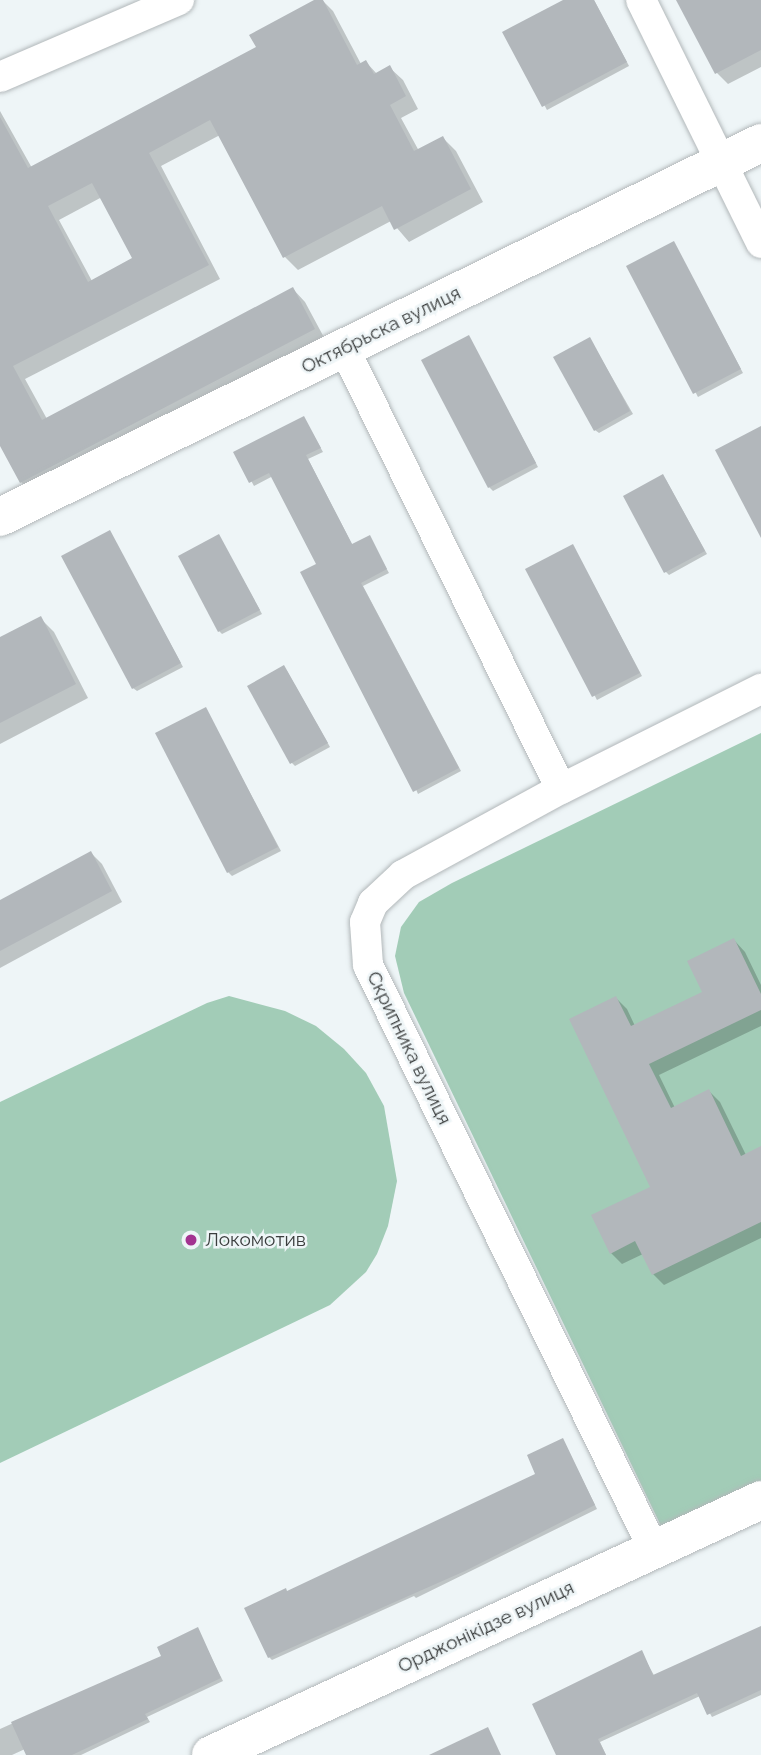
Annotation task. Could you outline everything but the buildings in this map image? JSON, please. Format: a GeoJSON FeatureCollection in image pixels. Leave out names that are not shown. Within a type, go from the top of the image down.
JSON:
{"type":"FeatureCollection","features":[{"type":"Feature","properties":{"kind":"main road","name":"Октябрьска вулиця"},"geometry":{"type":"LineString","coordinates":[[0,517],[761,143]]}},
{"type":"Feature","properties":{"kind":"main road","name":"Орджонікідзе вулиця"},"geometry":{"type":"LineString","coordinates":[[211,1755],[761,1500]]}},
{"type":"Feature","properties":{"kind":"street"},"geometry":{"type":"LineString","coordinates":[[0,77],[179,0]]}},
{"type":"Feature","properties":{"kind":"street"},"geometry":{"type":"LineString","coordinates":[[641,0],[719,164],[761,243]]}},
{"type":"Feature","properties":{"kind":"street"},"geometry":{"type":"LineString","coordinates":[[344,348],[561,789]]}},
{"type":"Feature","properties":{"kind":"street","name":"Скрипника вулиця"},"geometry":{"type":"LineString","coordinates":[[654,1550],[368,965],[365,922],[373,903],[403,875],[561,789],[761,689]]}},
{"type":"Feature","properties":{"kind":"green space"},"geometry":{"type":"Polygon","coordinates":[[[761,733],[761,1482],[662,1528],[404,993],[395,956],[401,927],[419,902],[452,883],[761,733]]]}},
{"type":"Feature","properties":{"kind":"green space","name":"Локомотив"},"geometry":{"type":"Polygon","coordinates":[[[229,996],[285,1011],[316,1026],[344,1049],[366,1073],[384,1106],[397,1181],[388,1226],[377,1254],[366,1272],[330,1305],[0,1463],[0,1102],[207,1003],[229,996]]]}},
{"type":"Feature","properties":{"kind":"place","name":"Локомотив"},"geometry":{"type":"Point","coordinates":[191,1240]}}]}
